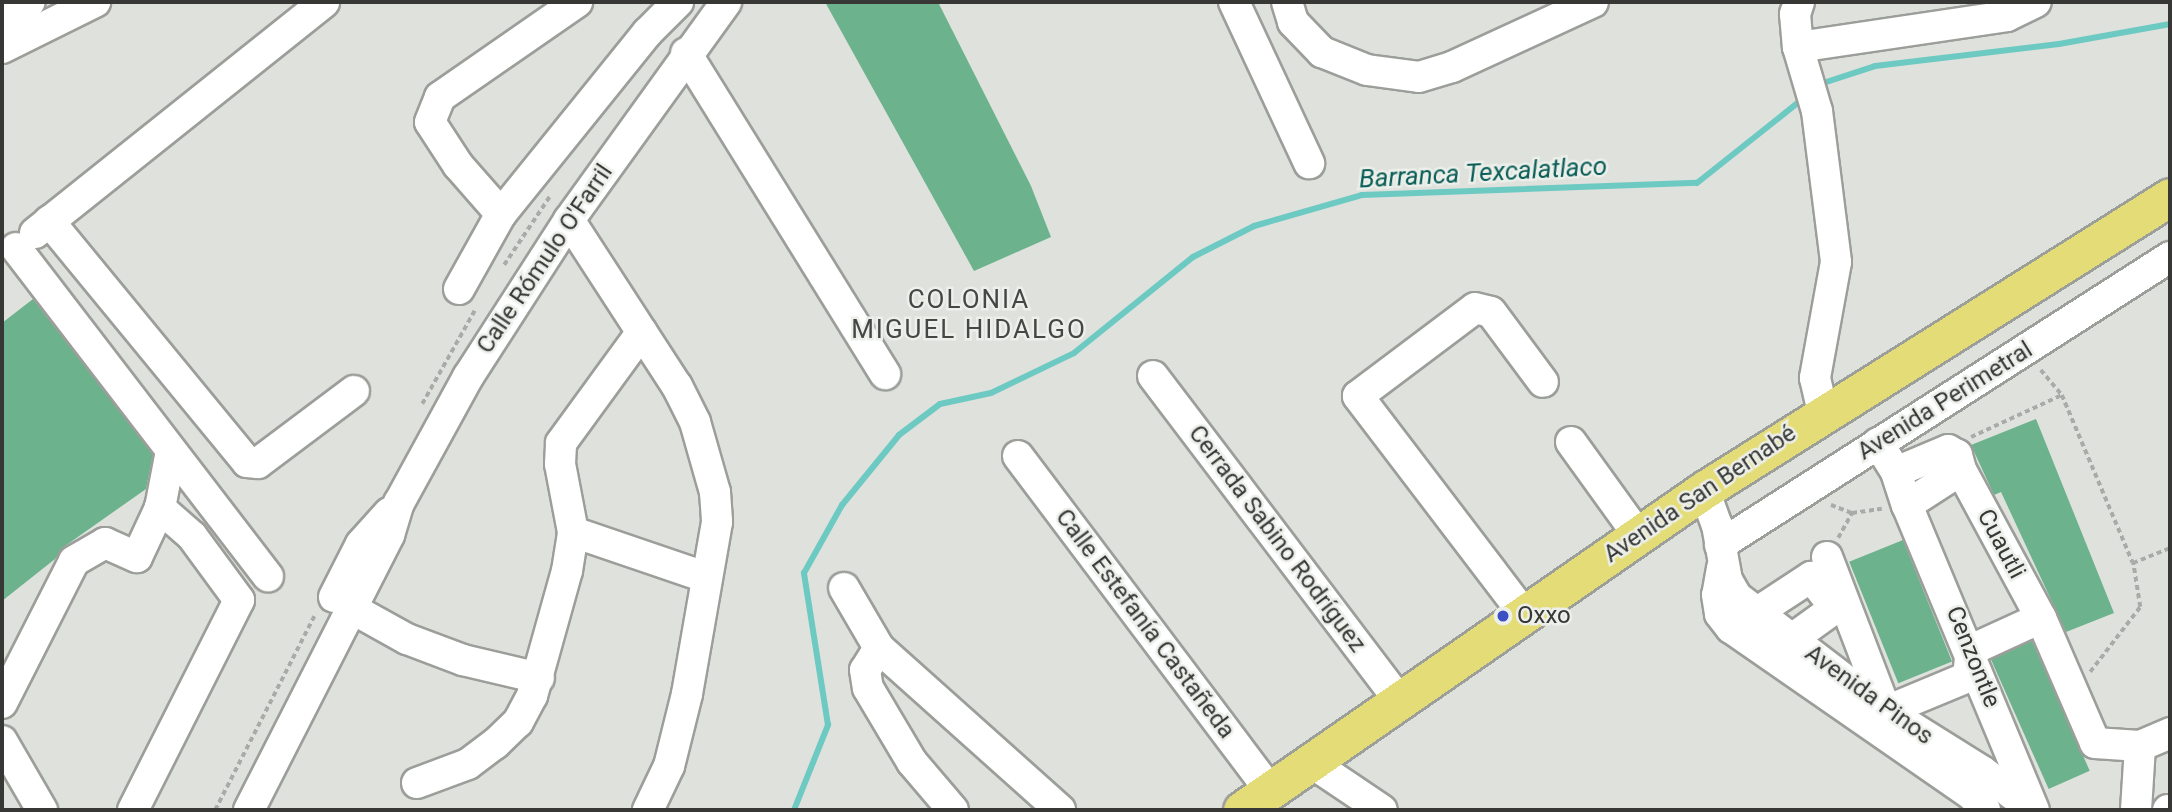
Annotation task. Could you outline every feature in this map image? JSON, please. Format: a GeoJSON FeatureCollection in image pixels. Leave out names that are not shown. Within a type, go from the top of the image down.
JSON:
{"type":"FeatureCollection","features":[{"type":"Feature","properties":{"kind":"main road","name":"Avenida San Bernabé"},"geometry":{"type":"LineString","coordinates":[[1257,801],[1704,489],[2170,197]]}},
{"type":"Feature","properties":{"kind":"street"},"geometry":{"type":"LineString","coordinates":[[2,16],[30,2]]}},
{"type":"Feature","properties":{"kind":"street"},"geometry":{"type":"LineString","coordinates":[[2,48],[95,2]]}},
{"type":"Feature","properties":{"kind":"street"},"geometry":{"type":"LineString","coordinates":[[268,576],[171,451],[9,254],[324,2]]}},
{"type":"Feature","properties":{"kind":"street"},"geometry":{"type":"LineString","coordinates":[[501,214],[458,165],[430,122],[440,97],[576,2]]}},
{"type":"Feature","properties":{"kind":"street"},"geometry":{"type":"LineString","coordinates":[[459,289],[501,214],[647,33],[678,2]]}},
{"type":"Feature","properties":{"kind":"street","name":"Calle Rómulo O'Farril"},"geometry":{"type":"LineString","coordinates":[[249,810],[389,535],[399,503],[468,377],[569,220],[685,53],[726,2]]}},
{"type":"Feature","properties":{"kind":"street"},"geometry":{"type":"LineString","coordinates":[[1234,2],[1309,163]]}},
{"type":"Feature","properties":{"kind":"street"},"geometry":{"type":"LineString","coordinates":[[1287,2],[1293,22],[1322,52],[1367,70],[1419,77],[1452,67],[1593,2]]}},
{"type":"Feature","properties":{"kind":"street"},"geometry":{"type":"LineString","coordinates":[[1799,2],[1795,14],[1800,59],[1817,111],[1836,262],[1815,378],[1823,412]]}},
{"type":"Feature","properties":{"kind":"street"},"geometry":{"type":"LineString","coordinates":[[1800,59],[2007,16],[2036,2]]}},
{"type":"Feature","properties":{"kind":"street"},"geometry":{"type":"LineString","coordinates":[[685,53],[885,374]]}},
{"type":"Feature","properties":{"kind":"street"},"geometry":{"type":"LineString","coordinates":[[569,220],[642,332],[695,422],[715,492],[717,522],[705,577],[687,694],[669,766],[648,810]]}},
{"type":"Feature","properties":{"kind":"street"},"geometry":{"type":"LineString","coordinates":[[49,221],[247,462],[258,463],[354,391]]}},
{"type":"Feature","properties":{"kind":"street","name":"Avenida Perimetral"},"geometry":{"type":"LineString","coordinates":[[1721,555],[1878,443],[2170,257]]}},
{"type":"Feature","properties":{"kind":"street"},"geometry":{"type":"LineString","coordinates":[[1524,614],[1358,396],[1469,312],[1482,308],[1491,312],[1543,382]]}},
{"type":"Feature","properties":{"kind":"street"},"geometry":{"type":"LineString","coordinates":[[417,783],[468,764],[518,722],[539,678],[573,532],[560,464],[561,443],[642,332]]}},
{"type":"Feature","properties":{"kind":"street","name":"Cerrada Sabino Rodríguez"},"geometry":{"type":"LineString","coordinates":[[1153,376],[1400,702]]}},
{"type":"Feature","properties":{"kind":"street"},"geometry":{"type":"LineString","coordinates":[[1571,442],[1638,535]]}},
{"type":"Feature","properties":{"kind":"street","name":"Cenzontle"},"geometry":{"type":"LineString","coordinates":[[1878,443],[1896,472],[1971,650],[2034,810]]}},
{"type":"Feature","properties":{"kind":"street"},"geometry":{"type":"LineString","coordinates":[[2,704],[74,561],[105,542],[137,557],[160,508],[171,451]]}},
{"type":"Feature","properties":{"kind":"street","name":"Calle Estefanía Castañeda"},"geometry":{"type":"LineString","coordinates":[[1018,456],[1257,801]]}},
{"type":"Feature","properties":{"kind":"street"},"geometry":{"type":"LineString","coordinates":[[1896,472],[1955,460]]}},
{"type":"Feature","properties":{"kind":"street"},"geometry":{"type":"LineString","coordinates":[[1908,505],[1955,460]]}},
{"type":"Feature","properties":{"kind":"street","name":"Cuautli"},"geometry":{"type":"LineString","coordinates":[[1955,460],[2041,618],[2095,743],[2140,746]]}},
{"type":"Feature","properties":{"kind":"street","name":"Avenida Pinos"},"geometry":{"type":"LineString","coordinates":[[1704,489],[1731,589],[1756,613],[1886,711],[1982,771],[2034,810]]}},
{"type":"Feature","properties":{"kind":"street"},"geometry":{"type":"LineString","coordinates":[[227,810],[361,544],[399,503]]}},
{"type":"Feature","properties":{"kind":"street"},"geometry":{"type":"LineString","coordinates":[[133,810],[239,600],[192,536],[160,508]]}},
{"type":"Feature","properties":{"kind":"street"},"geometry":{"type":"LineString","coordinates":[[573,532],[705,577]]}},
{"type":"Feature","properties":{"kind":"street","name":"Avenida Pinos"},"geometry":{"type":"LineString","coordinates":[[1721,555],[1717,595],[1720,614],[1731,628],[1972,795],[1985,810]]}},
{"type":"Feature","properties":{"kind":"street"},"geometry":{"type":"LineString","coordinates":[[1827,557],[1886,711],[1968,677],[1971,650],[2041,618]]}},
{"type":"Feature","properties":{"kind":"street"},"geometry":{"type":"LineString","coordinates":[[1756,613],[1811,577],[1835,608],[1792,639]]}},
{"type":"Feature","properties":{"kind":"street"},"geometry":{"type":"LineString","coordinates":[[844,588],[879,648],[1060,810]]}},
{"type":"Feature","properties":{"kind":"street"},"geometry":{"type":"LineString","coordinates":[[351,608],[407,639],[463,660],[539,678]]}},
{"type":"Feature","properties":{"kind":"street"},"geometry":{"type":"LineString","coordinates":[[879,648],[864,670],[868,688],[912,762],[953,810]]}},
{"type":"Feature","properties":{"kind":"street"},"geometry":{"type":"LineString","coordinates":[[2132,809],[2140,746],[2170,733]]}},
{"type":"Feature","properties":{"kind":"street"},"geometry":{"type":"LineString","coordinates":[[2,741],[42,810]]}},
{"type":"Feature","properties":{"kind":"street"},"geometry":{"type":"LineString","coordinates":[[1312,763],[1382,810]]}},
{"type":"Feature","properties":{"kind":"path"},"geometry":{"type":"LineString","coordinates":[[2024,351],[2062,396],[2133,563],[2140,607],[2074,694]]}},
{"type":"Feature","properties":{"kind":"path"},"geometry":{"type":"LineString","coordinates":[[1955,460],[2062,396]]}},
{"type":"Feature","properties":{"kind":"path"},"geometry":{"type":"LineString","coordinates":[[1827,557],[1852,513],[1908,505]]}},
{"type":"Feature","properties":{"kind":"path"},"geometry":{"type":"LineString","coordinates":[[2133,563],[2170,548]]}},
{"type":"Feature","properties":{"kind":"building"},"geometry":{"type":"Polygon","coordinates":[[[825,2],[938,2],[1031,186],[1051,237],[974,271],[825,2]]]}},
{"type":"Feature","properties":{"kind":"building"},"geometry":{"type":"Polygon","coordinates":[[[33,299],[153,454],[146,489],[65,546],[55,559],[2,601],[2,323],[33,299]]]}},
{"type":"Feature","properties":{"kind":"building"},"geometry":{"type":"Polygon","coordinates":[[[2036,419],[2114,613],[2066,632],[2001,492],[1994,495],[1971,445],[2036,419]]]}},
{"type":"Feature","properties":{"kind":"building"},"geometry":{"type":"Polygon","coordinates":[[[1903,540],[1952,661],[1898,683],[1849,562],[1903,540]]]}},
{"type":"Feature","properties":{"kind":"building"},"geometry":{"type":"Polygon","coordinates":[[[2032,641],[2090,771],[2049,789],[1991,659],[2032,641]]]}},
{"type":"Feature","properties":{"kind":"waterway","name":"Barranca Texcalatlaco"},"geometry":{"type":"LineString","coordinates":[[1817,85],[1875,66],[2059,44],[2170,24]]}},
{"type":"Feature","properties":{"kind":"waterway","name":"Barranca Texcalatlaco"},"geometry":{"type":"LineString","coordinates":[[794,810],[828,725],[804,573],[842,505],[899,435],[940,404],[991,393],[1074,353],[1193,257],[1254,226],[1362,195],[1697,183],[1804,98]]}},
{"type":"Feature","properties":{"kind":"place","name":"Oxxo"},"geometry":{"type":"Point","coordinates":[1503,616]}},
{"type":"Feature","properties":{"kind":"district","name":"COLONIA MIGUEL HIDALGO"},"geometry":{"type":"Point","coordinates":[969,315]}}]}
